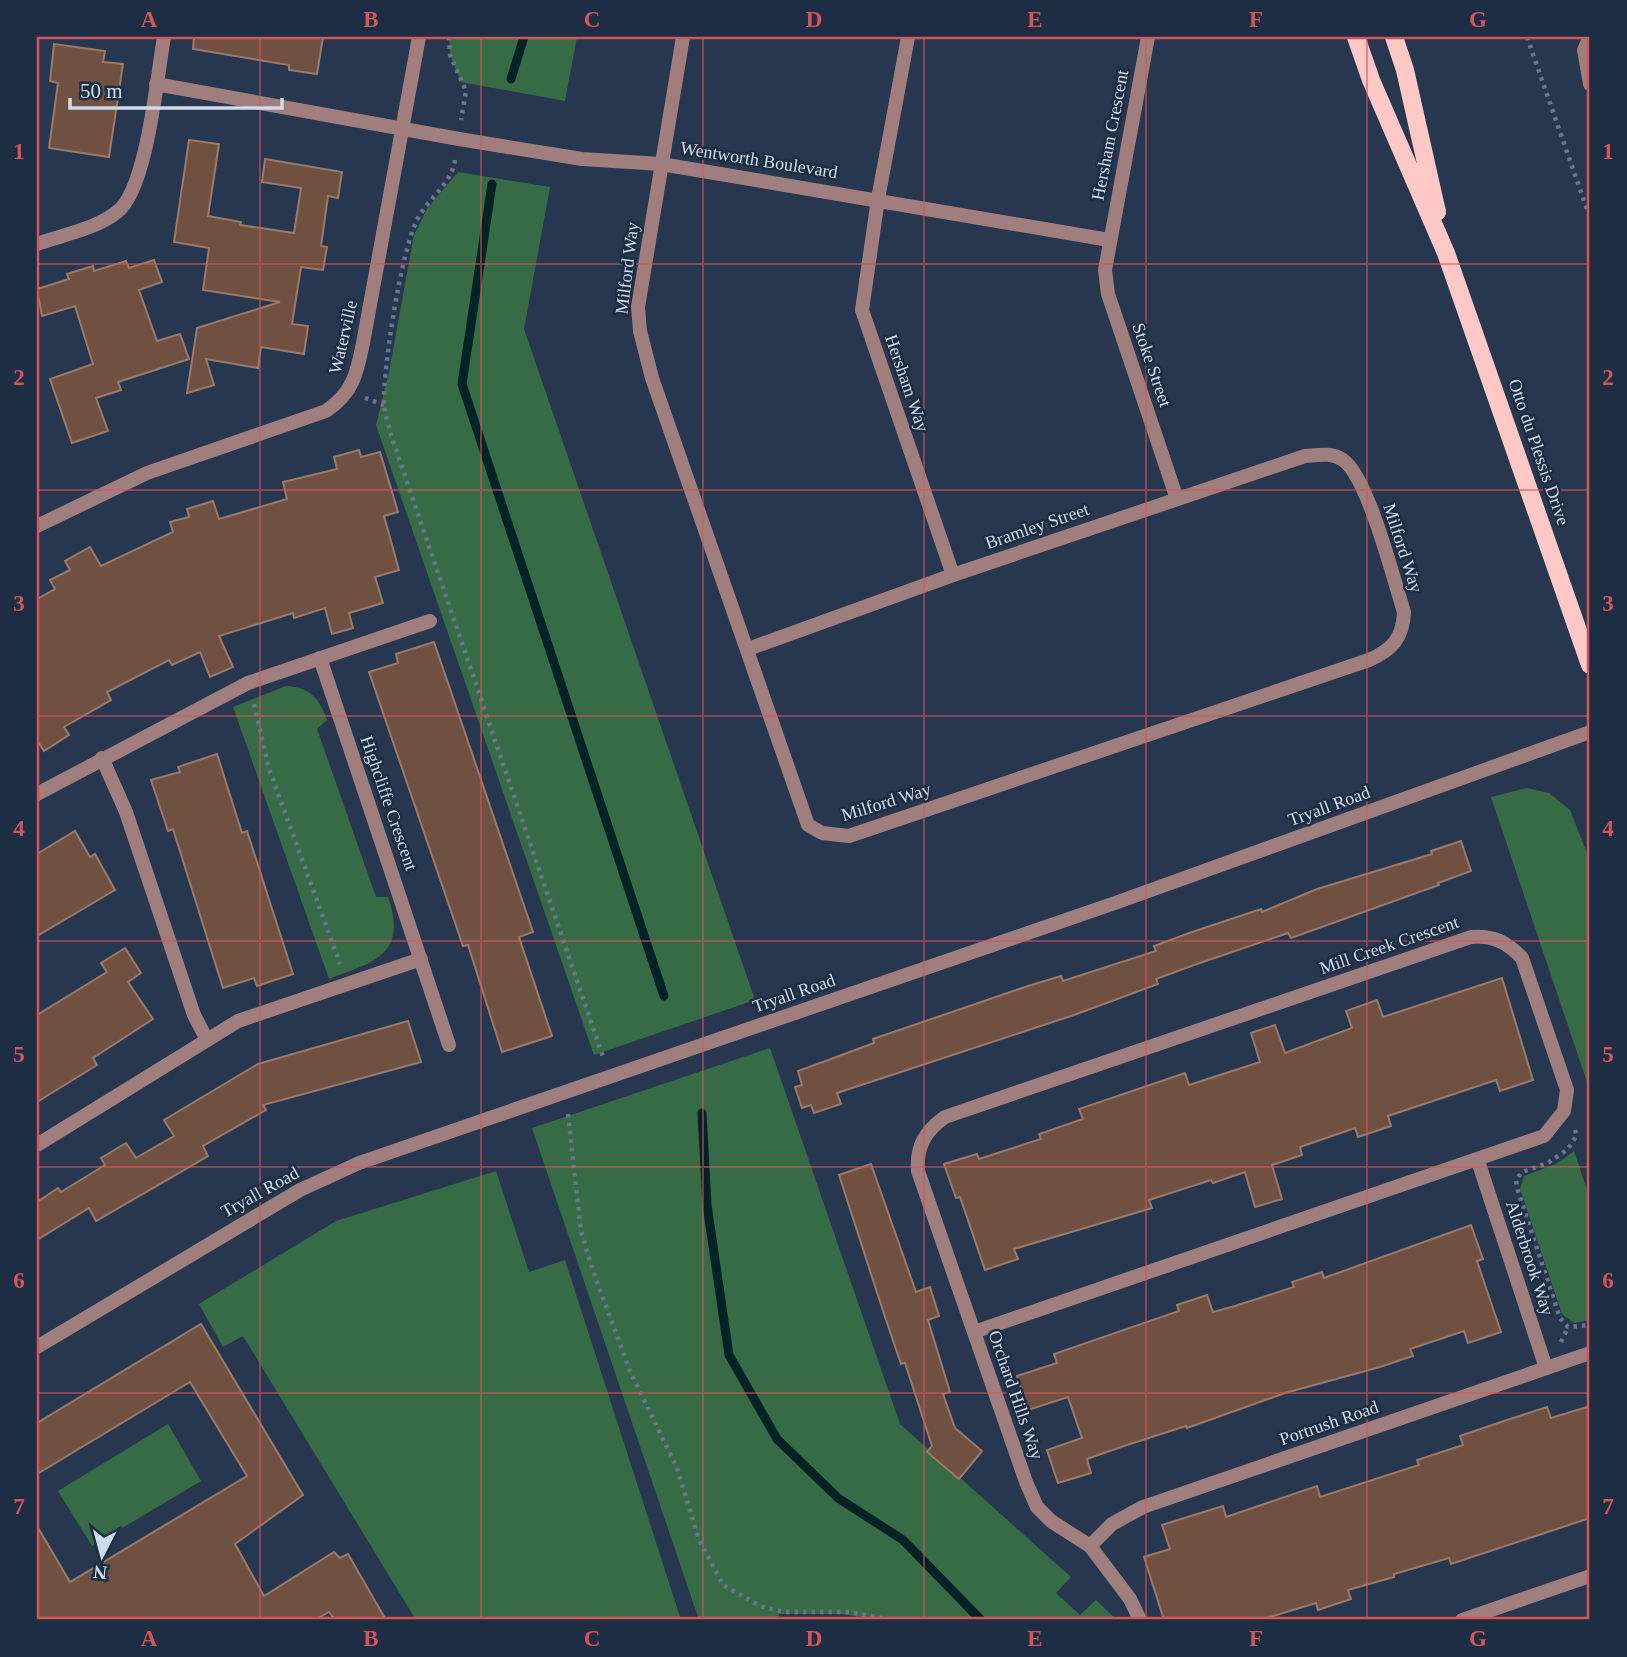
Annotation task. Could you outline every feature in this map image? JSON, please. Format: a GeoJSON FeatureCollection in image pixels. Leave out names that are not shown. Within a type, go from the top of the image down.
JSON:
{"type":"FeatureCollection","features":[{"type":"Feature","properties":{"kind":"main road","name":"Otto du Plessis Drive"},"geometry":{"type":"LineString","coordinates":[[1356,37],[1371,80],[1446,253],[1590,665]]}},
{"type":"Feature","properties":{"kind":"main road","name":"Otto du Plessis Drive"},"geometry":{"type":"LineString","coordinates":[[1394,37],[1405,70],[1446,253]]}},
{"type":"Feature","properties":{"kind":"street"},"geometry":{"type":"LineString","coordinates":[[37,244],[109,218],[125,206],[137,185],[164,37]]}},
{"type":"Feature","properties":{"kind":"street","name":"Waterville"},"geometry":{"type":"LineString","coordinates":[[37,526],[147,473],[326,411],[340,401],[355,380],[419,37]]}},
{"type":"Feature","properties":{"kind":"street","name":"Milford Way"},"geometry":{"type":"LineString","coordinates":[[683,37],[638,307],[639,331],[652,378],[808,825],[822,833],[849,836],[1386,652],[1401,634],[1404,612],[1362,483],[1340,457]]}},
{"type":"Feature","properties":{"kind":"street"},"geometry":{"type":"LineString","coordinates":[[878,199],[908,37]]}},
{"type":"Feature","properties":{"kind":"street","name":"Hersham Crescent"},"geometry":{"type":"LineString","coordinates":[[1108,240],[1147,37]]}},
{"type":"Feature","properties":{"kind":"street"},"geometry":{"type":"LineString","coordinates":[[1590,37],[1584,50],[1590,84]]}},
{"type":"Feature","properties":{"kind":"street","name":"Wentworth Boulevard"},"geometry":{"type":"LineString","coordinates":[[156,84],[458,139],[582,159],[661,164],[1108,240]]}},
{"type":"Feature","properties":{"kind":"street","name":"Hersham Way"},"geometry":{"type":"LineString","coordinates":[[878,199],[862,310],[953,575]]}},
{"type":"Feature","properties":{"kind":"street","name":"Stoke Street"},"geometry":{"type":"LineString","coordinates":[[1108,240],[1105,270],[1108,294],[1177,499]]}},
{"type":"Feature","properties":{"kind":"street","name":"Bramley Street"},"geometry":{"type":"LineString","coordinates":[[748,649],[953,575],[1305,456],[1326,454],[1340,457]]}},
{"type":"Feature","properties":{"kind":"street"},"geometry":{"type":"LineString","coordinates":[[37,794],[248,683],[430,621]]}},
{"type":"Feature","properties":{"kind":"street","name":"Highcliffe Crescent"},"geometry":{"type":"LineString","coordinates":[[320,658],[449,1045]]}},
{"type":"Feature","properties":{"kind":"street","name":"Tryall Road"},"geometry":{"type":"LineString","coordinates":[[37,1347],[300,1190],[359,1163],[1052,924],[1590,732]]}},
{"type":"Feature","properties":{"kind":"street"},"geometry":{"type":"LineString","coordinates":[[102,758],[125,812],[194,1014],[207,1040]]}},
{"type":"Feature","properties":{"kind":"street","name":"Mill Creek Crescent"},"geometry":{"type":"LineString","coordinates":[[919,1146],[927,1133],[944,1118],[1471,937],[1483,936],[1505,943],[1522,958],[1528,969],[1566,1080],[1564,1111]]}},
{"type":"Feature","properties":{"kind":"street"},"geometry":{"type":"LineString","coordinates":[[37,1145],[238,1021],[421,960]]}},
{"type":"Feature","properties":{"kind":"street"},"geometry":{"type":"LineString","coordinates":[[974,1332],[1478,1161],[1544,1136],[1564,1111]]}},
{"type":"Feature","properties":{"kind":"street","name":"Orchard Hills Way"},"geometry":{"type":"LineString","coordinates":[[919,1146],[918,1171],[1037,1507],[1051,1521],[1090,1546],[1130,1599],[1140,1620]]}},
{"type":"Feature","properties":{"kind":"street","name":"Alderbrook Way"},"geometry":{"type":"LineString","coordinates":[[1478,1161],[1546,1368]]}},
{"type":"Feature","properties":{"kind":"street","name":"Portrush Road"},"geometry":{"type":"LineString","coordinates":[[1090,1546],[1112,1524],[1143,1507],[1590,1353]]}},
{"type":"Feature","properties":{"kind":"street"},"geometry":{"type":"LineString","coordinates":[[1462,1620],[1590,1576]]}},
{"type":"Feature","properties":{"kind":"path"},"geometry":{"type":"LineString","coordinates":[[449,37],[450,55],[466,91],[453,175],[416,221],[406,253],[384,405],[391,435],[603,1057]]}},
{"type":"Feature","properties":{"kind":"path"},"geometry":{"type":"LineString","coordinates":[[1527,37],[1590,218]]}},
{"type":"Feature","properties":{"kind":"path"},"geometry":{"type":"LineString","coordinates":[[248,683],[269,769],[348,984]]}},
{"type":"Feature","properties":{"kind":"path"},"geometry":{"type":"LineString","coordinates":[[1564,1111],[1577,1135],[1568,1149],[1548,1163],[1522,1172],[1516,1180],[1560,1318],[1569,1327],[1590,1325]]}},
{"type":"Feature","properties":{"kind":"path"},"geometry":{"type":"LineString","coordinates":[[568,1114],[581,1231],[593,1271],[630,1371],[677,1468],[699,1540],[723,1584],[760,1606],[784,1612],[849,1612],[893,1620]]}},
{"type":"Feature","properties":{"kind":"green space"},"geometry":{"type":"Polygon","coordinates":[[[449,37],[577,37],[565,101],[461,82],[450,55],[449,37]]]}},
{"type":"Feature","properties":{"kind":"green space"},"geometry":{"type":"Polygon","coordinates":[[[458,172],[550,187],[524,329],[755,1000],[594,1055],[376,425],[389,372],[414,235],[427,209],[458,172]]]}},
{"type":"Feature","properties":{"kind":"green space"},"geometry":{"type":"Polygon","coordinates":[[[286,686],[308,692],[317,700],[324,713],[327,720],[317,729],[376,897],[388,897],[393,916],[394,932],[383,953],[373,961],[329,979],[233,707],[286,686]]]}},
{"type":"Feature","properties":{"kind":"green space"},"geometry":{"type":"Polygon","coordinates":[[[1527,788],[1549,793],[1570,810],[1590,861],[1590,1091],[1491,797],[1527,788]]]}},
{"type":"Feature","properties":{"kind":"green space"},"geometry":{"type":"Polygon","coordinates":[[[770,1048],[900,1424],[1071,1577],[1056,1593],[1080,1615],[1096,1600],[1117,1620],[883,1620],[841,1614],[779,1614],[780,1620],[699,1620],[532,1128],[770,1048]]]}},
{"type":"Feature","properties":{"kind":"green space"},"geometry":{"type":"Polygon","coordinates":[[[1574,1151],[1590,1199],[1590,1320],[1574,1323],[1562,1314],[1520,1189],[1524,1176],[1556,1164],[1574,1151]]]}},
{"type":"Feature","properties":{"kind":"green space"},"geometry":{"type":"Polygon","coordinates":[[[496,1171],[529,1272],[565,1260],[681,1620],[416,1620],[243,1336],[223,1347],[199,1304],[336,1221],[496,1171]]]}},
{"type":"Feature","properties":{"kind":"green space"},"geometry":{"type":"Polygon","coordinates":[[[168,1424],[201,1481],[92,1546],[58,1491],[168,1424]]]}},
{"type":"Feature","properties":{"kind":"building"},"geometry":{"type":"Polygon","coordinates":[[[194,37],[323,37],[317,74],[289,70],[289,65],[193,49],[194,37]]]}},
{"type":"Feature","properties":{"kind":"building"},"geometry":{"type":"Polygon","coordinates":[[[54,44],[105,51],[103,62],[123,64],[109,157],[49,148],[58,83],[50,81],[54,44]]]}},
{"type":"Feature","properties":{"kind":"building"},"geometry":{"type":"Polygon","coordinates":[[[189,140],[219,144],[208,216],[241,222],[240,225],[294,233],[301,188],[262,182],[265,159],[342,172],[338,198],[328,196],[321,246],[327,247],[323,270],[301,267],[292,324],[308,326],[304,354],[261,347],[258,368],[206,359],[214,385],[187,393],[197,328],[280,302],[203,290],[209,248],[174,242],[189,140]]]}},
{"type":"Feature","properties":{"kind":"building"},"geometry":{"type":"Polygon","coordinates":[[[154,260],[162,282],[139,290],[157,341],[180,334],[189,359],[118,382],[121,390],[96,398],[108,431],[72,443],[50,379],[93,364],[75,306],[42,316],[37,289],[69,279],[67,274],[93,266],[94,271],[126,261],[129,268],[154,260]]]}},
{"type":"Feature","properties":{"kind":"building"},"geometry":{"type":"Polygon","coordinates":[[[359,450],[361,457],[380,452],[398,512],[384,516],[399,570],[375,577],[383,603],[349,613],[353,628],[332,634],[325,608],[294,618],[293,613],[219,636],[233,667],[210,677],[200,652],[172,665],[169,660],[107,692],[111,700],[64,727],[69,735],[44,751],[37,740],[37,599],[55,589],[50,580],[70,570],[65,561],[90,547],[101,566],[173,532],[170,522],[189,517],[187,509],[213,501],[219,519],[287,499],[283,482],[337,469],[334,457],[359,450]]]}},
{"type":"Feature","properties":{"kind":"building"},"geometry":{"type":"Polygon","coordinates":[[[434,642],[533,932],[519,937],[552,1036],[502,1052],[468,945],[463,946],[369,672],[398,663],[396,654],[434,642]]]}},
{"type":"Feature","properties":{"kind":"building"},"geometry":{"type":"Polygon","coordinates":[[[217,754],[242,833],[247,831],[293,974],[257,986],[254,978],[223,988],[173,829],[168,831],[151,780],[180,772],[178,767],[217,754]]]}},
{"type":"Feature","properties":{"kind":"building"},"geometry":{"type":"Polygon","coordinates":[[[75,831],[90,857],[95,854],[115,890],[37,936],[37,854],[75,831]]]}},
{"type":"Feature","properties":{"kind":"building"},"geometry":{"type":"Polygon","coordinates":[[[1461,841],[1471,871],[1438,883],[1439,885],[1291,938],[1288,933],[1194,965],[1156,979],[1158,984],[1074,1015],[837,1093],[841,1104],[814,1113],[811,1105],[802,1108],[795,1087],[802,1085],[798,1071],[874,1043],[873,1039],[1028,986],[1061,976],[1063,981],[1156,951],[1154,946],[1192,932],[1261,909],[1262,912],[1317,889],[1432,854],[1431,851],[1461,841]]]}},
{"type":"Feature","properties":{"kind":"building"},"geometry":{"type":"Polygon","coordinates":[[[125,948],[141,973],[128,982],[153,1019],[93,1058],[97,1065],[37,1102],[37,1015],[107,972],[101,963],[125,948]]]}},
{"type":"Feature","properties":{"kind":"building"},"geometry":{"type":"Polygon","coordinates":[[[1502,978],[1533,1080],[1500,1091],[1496,1080],[1388,1116],[1391,1126],[1358,1137],[1355,1128],[1300,1147],[1302,1155],[1272,1165],[1282,1199],[1255,1207],[1245,1172],[1213,1183],[1211,1180],[1149,1200],[1152,1208],[1014,1249],[1018,1259],[985,1270],[960,1197],[956,1198],[944,1164],[977,1154],[979,1159],[1041,1139],[1039,1134],[1083,1119],[1079,1109],[1185,1073],[1189,1085],[1260,1062],[1251,1033],[1275,1025],[1285,1053],[1352,1028],[1346,1011],[1377,1000],[1383,1017],[1502,978]]]}},
{"type":"Feature","properties":{"kind":"building"},"geometry":{"type":"Polygon","coordinates":[[[408,1021],[421,1062],[263,1105],[266,1110],[203,1146],[208,1156],[96,1221],[89,1208],[37,1240],[37,1202],[58,1188],[61,1192],[105,1165],[101,1158],[126,1143],[136,1158],[174,1136],[164,1120],[258,1064],[408,1021]]]}},
{"type":"Feature","properties":{"kind":"building"},"geometry":{"type":"Polygon","coordinates":[[[871,1164],[916,1292],[930,1287],[939,1316],[928,1320],[950,1392],[943,1394],[955,1428],[982,1451],[959,1479],[927,1452],[932,1446],[905,1363],[901,1364],[839,1175],[871,1164]]]}},
{"type":"Feature","properties":{"kind":"building"},"geometry":{"type":"Polygon","coordinates":[[[1471,1225],[1483,1259],[1477,1261],[1501,1332],[1468,1343],[1464,1331],[1410,1349],[1413,1356],[1285,1393],[1187,1428],[1186,1426],[1127,1445],[1087,1459],[1091,1473],[1058,1483],[1047,1450],[1082,1438],[1068,1397],[1028,1410],[1017,1376],[1057,1363],[1054,1354],[1179,1311],[1177,1305],[1207,1295],[1213,1312],[1294,1287],[1292,1282],[1322,1272],[1324,1278],[1471,1225]]]}},
{"type":"Feature","properties":{"kind":"building"},"geometry":{"type":"Polygon","coordinates":[[[201,1324],[303,1495],[235,1544],[264,1596],[334,1552],[340,1558],[348,1554],[386,1620],[335,1620],[329,1612],[315,1620],[37,1620],[37,1526],[70,1582],[247,1476],[190,1382],[37,1474],[37,1423],[201,1324]]]}},
{"type":"Feature","properties":{"kind":"building"},"geometry":{"type":"Polygon","coordinates":[[[1590,1406],[1590,1518],[1451,1564],[1449,1558],[1394,1574],[1394,1577],[1348,1590],[1351,1599],[1318,1610],[1316,1603],[1260,1620],[1164,1620],[1144,1557],[1170,1549],[1162,1525],[1223,1506],[1226,1517],[1317,1486],[1320,1497],[1419,1465],[1417,1460],[1463,1445],[1460,1436],[1504,1421],[1547,1407],[1551,1418],[1590,1406]]]}},
{"type":"Feature","properties":{"kind":"waterway"},"geometry":{"type":"LineString","coordinates":[[511,79],[524,37]]}},
{"type":"Feature","properties":{"kind":"waterway"},"geometry":{"type":"LineString","coordinates":[[492,184],[462,384],[664,996]]}},
{"type":"Feature","properties":{"kind":"waterway"},"geometry":{"type":"LineString","coordinates":[[702,1113],[707,1205],[729,1355],[777,1439],[838,1498],[903,1540],[981,1620]]}}]}
